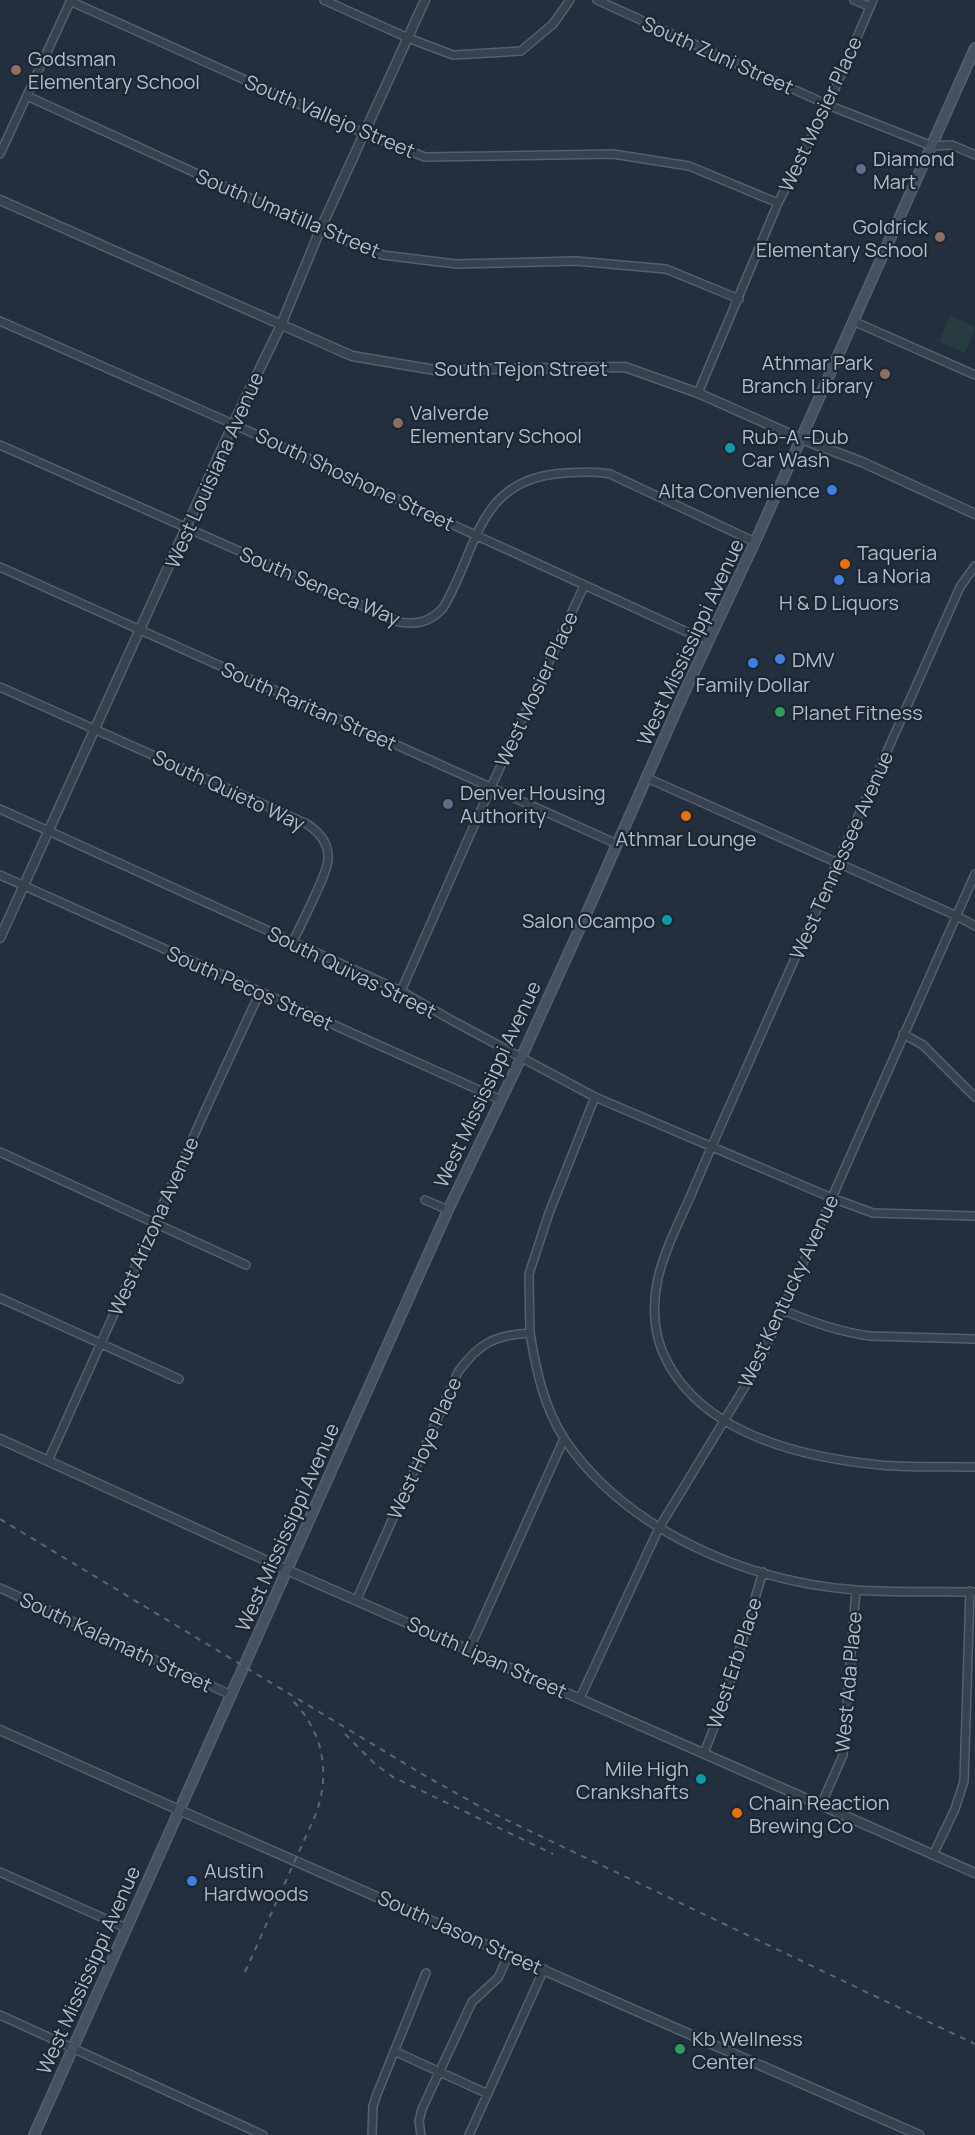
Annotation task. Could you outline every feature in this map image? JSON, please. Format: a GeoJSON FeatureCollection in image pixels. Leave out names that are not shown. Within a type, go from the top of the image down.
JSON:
{"type":"FeatureCollection","features":[{"type":"Feature","properties":{"kind":"main road","name":"West Mississippi Avenue"},"geometry":{"type":"LineString","coordinates":[[34,2135],[448,1210],[521,1058],[709,639],[755,542],[975,48]]}},
{"type":"Feature","properties":{"kind":"street"},"geometry":{"type":"LineString","coordinates":[[0,154],[71,0]]}},
{"type":"Feature","properties":{"kind":"street","name":"South Vallejo Street"},"geometry":{"type":"LineString","coordinates":[[71,0],[363,133],[425,157],[613,154],[689,166],[778,203]]}},
{"type":"Feature","properties":{"kind":"street"},"geometry":{"type":"LineString","coordinates":[[324,0],[408,38],[453,55],[521,51],[553,24],[570,0]]}},
{"type":"Feature","properties":{"kind":"street","name":"West Louisiana Avenue"},"geometry":{"type":"LineString","coordinates":[[0,939],[233,424],[281,325],[363,133],[425,0]]}},
{"type":"Feature","properties":{"kind":"street","name":"South Zuni Street"},"geometry":{"type":"LineString","coordinates":[[597,0],[828,105],[932,146],[952,145],[975,155]]}},
{"type":"Feature","properties":{"kind":"street"},"geometry":{"type":"LineString","coordinates":[[854,0],[871,3]]}},
{"type":"Feature","properties":{"kind":"street","name":"West Mosier Place"},"geometry":{"type":"LineString","coordinates":[[698,393],[778,203],[828,105],[871,3]]}},
{"type":"Feature","properties":{"kind":"street","name":"South Umatilla Street"},"geometry":{"type":"LineString","coordinates":[[27,96],[320,231],[383,255],[456,264],[576,261],[666,269],[739,299]]}},
{"type":"Feature","properties":{"kind":"street","name":"South Tejon Street"},"geometry":{"type":"LineString","coordinates":[[0,200],[352,356],[435,370],[625,367],[698,393],[801,439],[862,462],[975,514]]}},
{"type":"Feature","properties":{"kind":"street","name":"South Shoshone Street"},"geometry":{"type":"LineString","coordinates":[[0,321],[233,424],[584,586],[687,632],[709,639]]}},
{"type":"Feature","properties":{"kind":"street"},"geometry":{"type":"LineString","coordinates":[[854,321],[975,375]]}},
{"type":"Feature","properties":{"kind":"street","name":"South Seneca Way"},"geometry":{"type":"LineString","coordinates":[[0,445],[399,622],[409,624],[424,622],[443,608],[493,504],[514,486],[547,475],[595,472],[623,479],[755,542]]}},
{"type":"Feature","properties":{"kind":"street","name":"West Tennessee Avenue"},"geometry":{"type":"LineString","coordinates":[[724,1419],[691,1395],[665,1356],[657,1332],[655,1295],[661,1268],[712,1146],[960,587],[975,566]]}},
{"type":"Feature","properties":{"kind":"street","name":"South Raritan Street"},"geometry":{"type":"LineString","coordinates":[[0,567],[617,844]]}},
{"type":"Feature","properties":{"kind":"street","name":"West Mosier Place"},"geometry":{"type":"LineString","coordinates":[[401,991],[491,787],[584,586]]}},
{"type":"Feature","properties":{"kind":"street","name":"South Quieto Way"},"geometry":{"type":"LineString","coordinates":[[0,687],[307,824],[315,830],[327,850],[327,867],[293,942]]}},
{"type":"Feature","properties":{"kind":"street"},"geometry":{"type":"LineString","coordinates":[[647,778],[975,926]]}},
{"type":"Feature","properties":{"kind":"street","name":"South Quivas Street"},"geometry":{"type":"LineString","coordinates":[[0,809],[401,991],[596,1097],[832,1198],[873,1212],[975,1216]]}},
{"type":"Feature","properties":{"kind":"street","name":"West Kentucky Avenue"},"geometry":{"type":"LineString","coordinates":[[580,1698],[659,1528],[758,1365],[975,874]]}},
{"type":"Feature","properties":{"kind":"street","name":"South Pecos Street"},"geometry":{"type":"LineString","coordinates":[[0,875],[501,1100]]}},
{"type":"Feature","properties":{"kind":"street","name":"West Arizona Avenue"},"geometry":{"type":"LineString","coordinates":[[48,1461],[260,992]]}},
{"type":"Feature","properties":{"kind":"street"},"geometry":{"type":"LineString","coordinates":[[903,1034],[922,1045],[975,1097]]}},
{"type":"Feature","properties":{"kind":"street"},"geometry":{"type":"LineString","coordinates":[[596,1097],[549,1213],[529,1274],[530,1333],[536,1371],[542,1390],[564,1439],[608,1490],[659,1528],[709,1553],[763,1572],[814,1584],[856,1590],[972,1591],[964,1781],[933,1855]]}},
{"type":"Feature","properties":{"kind":"street"},"geometry":{"type":"LineString","coordinates":[[0,1152],[246,1265]]}},
{"type":"Feature","properties":{"kind":"street"},"geometry":{"type":"LineString","coordinates":[[425,1200],[448,1210]]}},
{"type":"Feature","properties":{"kind":"street"},"geometry":{"type":"LineString","coordinates":[[0,1298],[179,1379]]}},
{"type":"Feature","properties":{"kind":"street"},"geometry":{"type":"LineString","coordinates":[[783,1310],[854,1334],[975,1339]]}},
{"type":"Feature","properties":{"kind":"street","name":"West Hoye Place"},"geometry":{"type":"LineString","coordinates":[[357,1599],[458,1372],[465,1361],[484,1344],[507,1334],[530,1333]]}},
{"type":"Feature","properties":{"kind":"street"},"geometry":{"type":"LineString","coordinates":[[724,1419],[756,1436],[816,1455],[882,1466],[975,1467]]}},
{"type":"Feature","properties":{"kind":"street","name":"South Lipan Street"},"geometry":{"type":"LineString","coordinates":[[0,1439],[288,1570],[975,1873]]}},
{"type":"Feature","properties":{"kind":"street"},"geometry":{"type":"LineString","coordinates":[[469,1650],[564,1439]]}},
{"type":"Feature","properties":{"kind":"street","name":"West Erb Place"},"geometry":{"type":"LineString","coordinates":[[704,1753],[723,1705],[763,1572]]}},
{"type":"Feature","properties":{"kind":"street","name":"South Kalamath Street"},"geometry":{"type":"LineString","coordinates":[[0,1588],[231,1695]]}},
{"type":"Feature","properties":{"kind":"street","name":"West Ada Place"},"geometry":{"type":"LineString","coordinates":[[821,1805],[843,1755],[856,1590]]}},
{"type":"Feature","properties":{"kind":"street","name":"South Jason Street"},"geometry":{"type":"LineString","coordinates":[[0,1730],[919,2135]]}},
{"type":"Feature","properties":{"kind":"street"},"geometry":{"type":"LineString","coordinates":[[0,1872],[126,1928]]}},
{"type":"Feature","properties":{"kind":"street"},"geometry":{"type":"LineString","coordinates":[[421,2135],[419,2121],[422,2109],[472,2002],[498,1978],[510,1954]]}},
{"type":"Feature","properties":{"kind":"street"},"geometry":{"type":"LineString","coordinates":[[469,2135],[544,1969]]}},
{"type":"Feature","properties":{"kind":"street"},"geometry":{"type":"LineString","coordinates":[[372,2135],[373,2106],[426,1973]]}},
{"type":"Feature","properties":{"kind":"street"},"geometry":{"type":"LineString","coordinates":[[0,2015],[263,2135]]}},
{"type":"Feature","properties":{"kind":"street"},"geometry":{"type":"LineString","coordinates":[[394,2051],[488,2094]]}},
{"type":"Feature","properties":{"kind":"green space"},"geometry":{"type":"Polygon","coordinates":[[[951,316],[975,327],[965,353],[939,342],[951,316]]]}},
{"type":"Feature","properties":{"kind":"railway"},"geometry":{"type":"LineString","coordinates":[[0,1519],[422,1774],[488,1811],[975,2044]]}},
{"type":"Feature","properties":{"kind":"railway"},"geometry":{"type":"LineString","coordinates":[[245,1972],[315,1816],[323,1785],[322,1755],[318,1740],[303,1712],[292,1700]]}},
{"type":"Feature","properties":{"kind":"railway"},"geometry":{"type":"LineString","coordinates":[[345,1734],[375,1764],[393,1777],[553,1854]]}},
{"type":"Feature","properties":{"kind":"place","name":"Godsman Elementary School"},"geometry":{"type":"Point","coordinates":[16,70]}},
{"type":"Feature","properties":{"kind":"place","name":"Diamond Mart"},"geometry":{"type":"Point","coordinates":[861,169]}},
{"type":"Feature","properties":{"kind":"place","name":"Goldrick Elementary School"},"geometry":{"type":"Point","coordinates":[940,237]}},
{"type":"Feature","properties":{"kind":"place","name":"Athmar Park Branch Library"},"geometry":{"type":"Point","coordinates":[885,374]}},
{"type":"Feature","properties":{"kind":"place","name":"Valverde Elementary School"},"geometry":{"type":"Point","coordinates":[398,423]}},
{"type":"Feature","properties":{"kind":"place","name":"Rub-A -Dub Car Wash"},"geometry":{"type":"Point","coordinates":[730,448]}},
{"type":"Feature","properties":{"kind":"place","name":"Alta Convenience"},"geometry":{"type":"Point","coordinates":[832,490]}},
{"type":"Feature","properties":{"kind":"place","name":"Taqueria La Noria"},"geometry":{"type":"Point","coordinates":[845,564]}},
{"type":"Feature","properties":{"kind":"place","name":"H & D Liquors"},"geometry":{"type":"Point","coordinates":[839,580]}},
{"type":"Feature","properties":{"kind":"place","name":"DMV"},"geometry":{"type":"Point","coordinates":[780,659]}},
{"type":"Feature","properties":{"kind":"place","name":"Family Dollar"},"geometry":{"type":"Point","coordinates":[753,663]}},
{"type":"Feature","properties":{"kind":"place","name":"Planet Fitness"},"geometry":{"type":"Point","coordinates":[780,712]}},
{"type":"Feature","properties":{"kind":"place","name":"Denver Housing Authority"},"geometry":{"type":"Point","coordinates":[448,804]}},
{"type":"Feature","properties":{"kind":"place","name":"Athmar Lounge"},"geometry":{"type":"Point","coordinates":[686,816]}},
{"type":"Feature","properties":{"kind":"place","name":"Salon Ocampo"},"geometry":{"type":"Point","coordinates":[667,920]}},
{"type":"Feature","properties":{"kind":"place","name":"Mile High Crankshafts"},"geometry":{"type":"Point","coordinates":[701,1779]}},
{"type":"Feature","properties":{"kind":"place","name":"Chain Reaction Brewing Co"},"geometry":{"type":"Point","coordinates":[737,1813]}},
{"type":"Feature","properties":{"kind":"place","name":"Austin Hardwoods"},"geometry":{"type":"Point","coordinates":[192,1881]}},
{"type":"Feature","properties":{"kind":"place","name":"Kb Wellness Center"},"geometry":{"type":"Point","coordinates":[680,2049]}}]}
